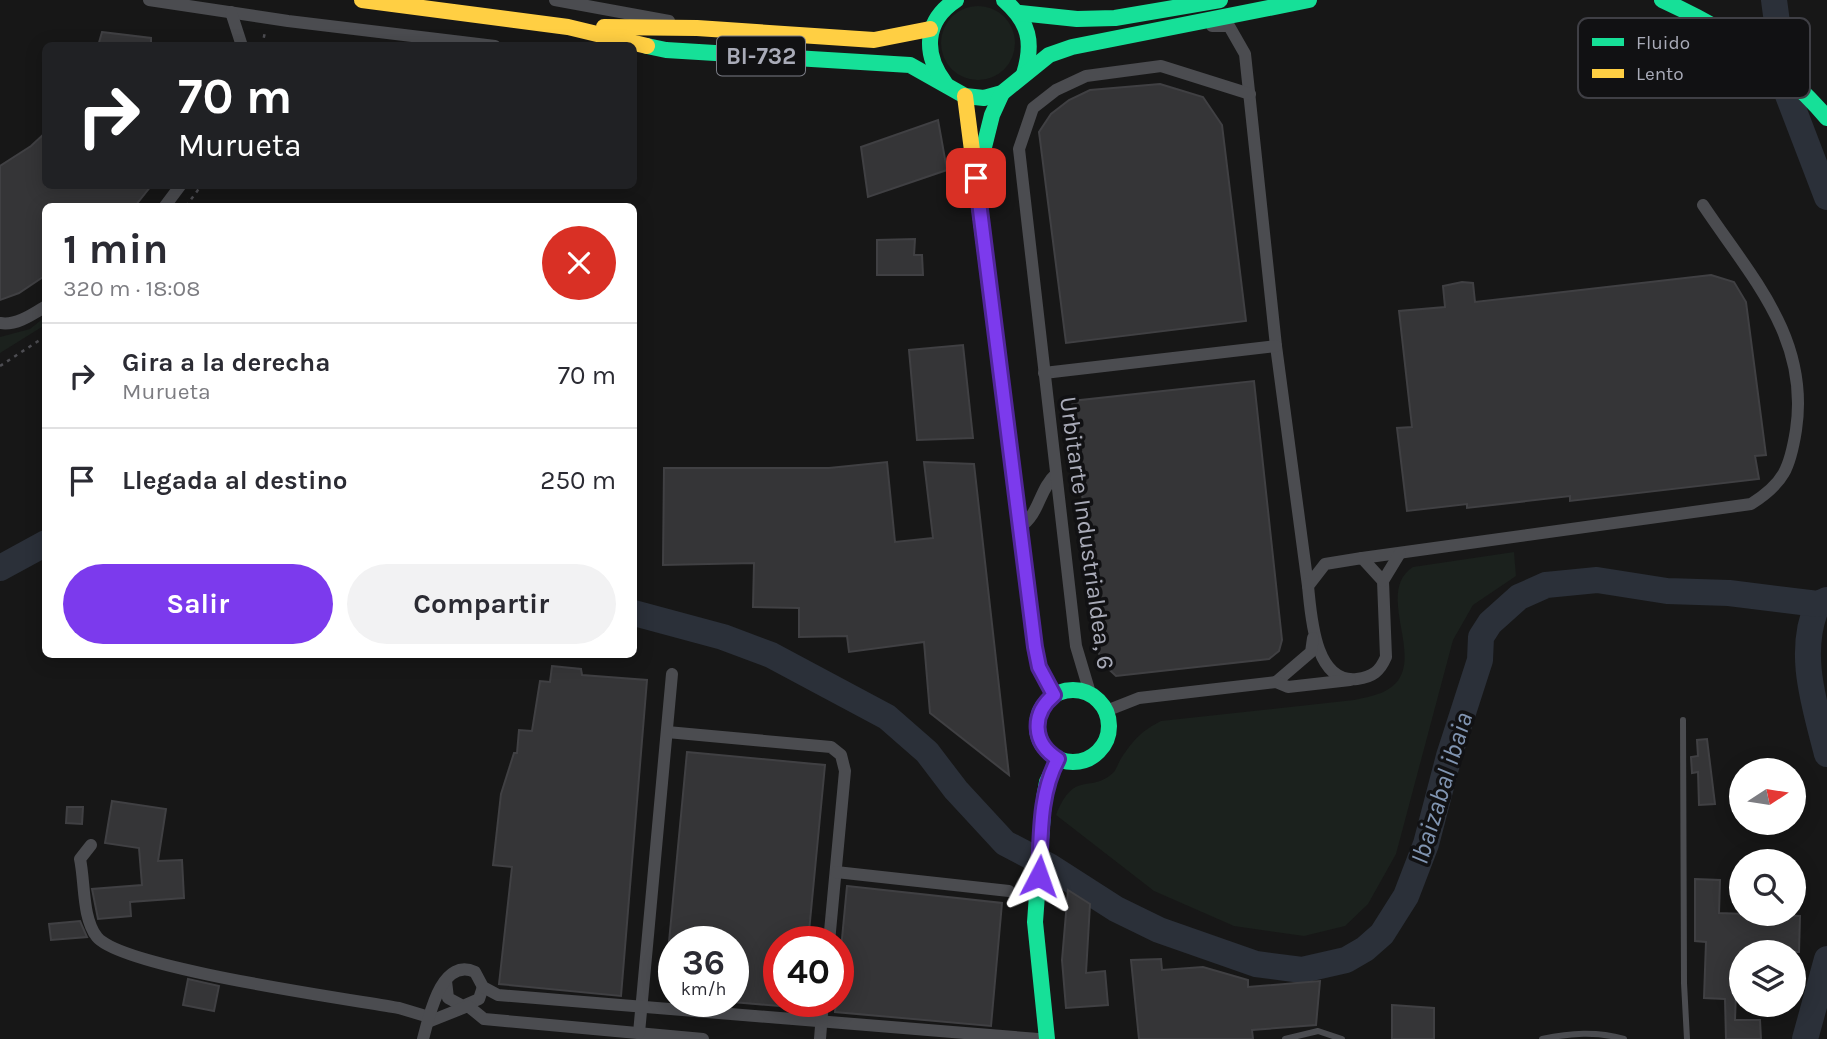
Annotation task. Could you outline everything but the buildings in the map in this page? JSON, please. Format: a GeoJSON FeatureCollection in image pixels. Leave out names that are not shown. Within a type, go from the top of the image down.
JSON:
{"type":"FeatureCollection","features":[{"type":"Feature","properties":{"kind":"main road","name":"BI-732"},"geometry":{"type":"LineString","coordinates":[[362,0],[568,27],[632,42]]}},
{"type":"Feature","properties":{"kind":"main road"},"geometry":{"type":"LineString","coordinates":[[1004,0],[1020,13],[1030,32],[1031,54],[1024,74]]}},
{"type":"Feature","properties":{"kind":"main road"},"geometry":{"type":"LineString","coordinates":[[1020,13],[1077,19],[1115,18],[1220,0]]}},
{"type":"Feature","properties":{"kind":"main road"},"geometry":{"type":"LineString","coordinates":[[976,178],[992,115],[1002,93],[1049,55],[1072,47],[1309,0]]}},
{"type":"Feature","properties":{"kind":"main road"},"geometry":{"type":"LineString","coordinates":[[1662,0],[1697,18]]}},
{"type":"Feature","properties":{"kind":"main road"},"geometry":{"type":"LineString","coordinates":[[951,1],[930,29],[928,51],[935,72],[958,92],[984,98],[1002,93]]}},
{"type":"Feature","properties":{"kind":"main road","name":"BI-732"},"geometry":{"type":"LineString","coordinates":[[568,27],[697,28],[874,40],[930,29]]}},
{"type":"Feature","properties":{"kind":"main road","name":"BI-732"},"geometry":{"type":"LineString","coordinates":[[637,43],[666,50],[910,65],[958,92]]}},
{"type":"Feature","properties":{"kind":"main road"},"geometry":{"type":"LineString","coordinates":[[958,92],[976,178],[1035,647],[1039,667],[1054,695]]}},
{"type":"Feature","properties":{"kind":"main road"},"geometry":{"type":"LineString","coordinates":[[1808,98],[1827,118]]}},
{"type":"Feature","properties":{"kind":"main road"},"geometry":{"type":"LineString","coordinates":[[1078,690],[1090,693],[1106,711],[1109,732],[1099,751],[1080,762],[1058,759],[1042,744],[1038,734],[1040,712],[1054,695],[1078,690]]}},
{"type":"Feature","properties":{"kind":"main road"},"geometry":{"type":"LineString","coordinates":[[1047,1039],[1035,922],[1047,782],[1058,759]]}},
{"type":"Feature","properties":{"kind":"street"},"geometry":{"type":"LineString","coordinates":[[149,0],[464,42]]}},
{"type":"Feature","properties":{"kind":"street"},"geometry":{"type":"LineString","coordinates":[[555,0],[629,12],[697,28]]}},
{"type":"Feature","properties":{"kind":"street"},"geometry":{"type":"LineString","coordinates":[[231,12],[241,42]]}},
{"type":"Feature","properties":{"kind":"street"},"geometry":{"type":"LineString","coordinates":[[1184,25],[1229,26],[1245,54],[1276,346],[1313,638],[1311,652],[1276,682]]}},
{"type":"Feature","properties":{"kind":"street"},"geometry":{"type":"LineString","coordinates":[[637,51],[666,50]]}},
{"type":"Feature","properties":{"kind":"street","name":"Urbitarte Industrialdea, 6"},"geometry":{"type":"LineString","coordinates":[[1090,693],[1076,646],[1019,149],[1033,108],[1056,90],[1086,76],[1161,66],[1250,94]]}},
{"type":"Feature","properties":{"kind":"street"},"geometry":{"type":"LineString","coordinates":[[1308,586],[1325,564],[1751,504],[1775,489],[1792,457],[1800,405],[1794,355],[1775,312],[1703,205]]}},
{"type":"Feature","properties":{"kind":"street"},"geometry":{"type":"LineString","coordinates":[[0,323],[6,325],[42,308]]}},
{"type":"Feature","properties":{"kind":"street"},"geometry":{"type":"LineString","coordinates":[[1044,373],[1276,346]]}},
{"type":"Feature","properties":{"kind":"street"},"geometry":{"type":"LineString","coordinates":[[1020,527],[1031,520],[1049,479],[1056,474]]}},
{"type":"Feature","properties":{"kind":"street"},"geometry":{"type":"LineString","coordinates":[[1383,581],[1400,553]]}},
{"type":"Feature","properties":{"kind":"street"},"geometry":{"type":"LineString","coordinates":[[1106,711],[1139,698],[1276,682],[1288,687],[1369,677],[1381,668],[1386,657],[1383,581],[1379,556]]}},
{"type":"Feature","properties":{"kind":"street"},"geometry":{"type":"LineString","coordinates":[[1362,558],[1383,581]]}},
{"type":"Feature","properties":{"kind":"street"},"geometry":{"type":"LineString","coordinates":[[1313,638],[1328,666],[1350,680]]}},
{"type":"Feature","properties":{"kind":"street"},"geometry":{"type":"LineString","coordinates":[[639,1033],[673,674]]}},
{"type":"Feature","properties":{"kind":"street"},"geometry":{"type":"LineString","coordinates":[[667,732],[831,747],[841,755],[845,771],[831,926]]}},
{"type":"Feature","properties":{"kind":"street"},"geometry":{"type":"LineString","coordinates":[[91,845],[80,859],[87,911],[91,928],[106,945],[222,977],[400,1008],[429,1019],[468,1006],[479,999],[483,987]]}},
{"type":"Feature","properties":{"kind":"street"},"geometry":{"type":"LineString","coordinates":[[836,872],[1009,891]]}},
{"type":"Feature","properties":{"kind":"street"},"geometry":{"type":"LineString","coordinates":[[423,1039],[435,996],[453,972],[464,968],[475,972],[483,987],[498,995],[1038,1039]]}},
{"type":"Feature","properties":{"kind":"street"},"geometry":{"type":"LineString","coordinates":[[446,981],[448,998],[457,1005],[468,1006],[484,1019],[704,1039]]}},
{"type":"Feature","properties":{"kind":"street"},"geometry":{"type":"LineString","coordinates":[[820,1039],[821,1017]]}},
{"type":"Feature","properties":{"kind":"lane"},"geometry":{"type":"LineString","coordinates":[[1683,720],[1684,983],[1688,1039]]}},
{"type":"Feature","properties":{"kind":"lane"},"geometry":{"type":"LineString","coordinates":[[1285,1039],[1318,1031],[1342,1039]]}},
{"type":"Feature","properties":{"kind":"lane"},"geometry":{"type":"LineString","coordinates":[[1542,1039],[1567,1033],[1601,1032],[1624,1039]]}},
{"type":"Feature","properties":{"kind":"path"},"geometry":{"type":"LineString","coordinates":[[0,366],[42,339]]}},
{"type":"Feature","properties":{"kind":"shaded area"},"geometry":{"type":"Polygon","coordinates":[[[971,6],[985,6],[999,12],[1009,22],[1015,43],[1013,57],[999,74],[985,80],[971,80],[957,74],[947,64],[941,50],[941,36],[947,22],[957,12],[971,6]]]}},
{"type":"Feature","properties":{"kind":"shaded area"},"geometry":{"type":"Polygon","coordinates":[[[42,319],[42,327],[0,353],[0,337],[30,329],[42,319]]]}},
{"type":"Feature","properties":{"kind":"shaded area"},"geometry":{"type":"Polygon","coordinates":[[[1514,552],[1516,576],[1473,605],[1453,640],[1396,854],[1368,904],[1345,926],[1304,936],[1234,926],[1154,891],[1056,815],[1070,792],[1083,784],[1105,779],[1114,772],[1135,740],[1161,721],[1354,700],[1381,693],[1397,682],[1404,668],[1398,595],[1402,580],[1413,567],[1514,552]]]}},
{"type":"Feature","properties":{"kind":"waterway","name":"Ibaizabal ibaia"},"geometry":{"type":"LineString","coordinates":[[1774,0],[1776,18]]}},
{"type":"Feature","properties":{"kind":"waterway","name":"Ibaizabal ibaia"},"geometry":{"type":"LineString","coordinates":[[1789,98],[1827,197]]}},
{"type":"Feature","properties":{"kind":"waterway","name":"Ibaizabal ibaia"},"geometry":{"type":"LineString","coordinates":[[0,568],[42,545]]}},
{"type":"Feature","properties":{"kind":"waterway","name":"Ibaizabal ibaia"},"geometry":{"type":"LineString","coordinates":[[637,614],[723,637],[771,655],[887,717],[927,752],[956,790],[1005,843],[1049,866],[1116,909],[1159,930],[1256,964],[1302,970],[1346,960],[1365,949],[1382,934],[1406,896],[1426,844],[1449,756],[1480,660],[1481,637],[1490,623],[1519,597],[1546,585],[1597,580],[1667,591],[1729,593],[1818,604],[1827,600]]}},
{"type":"Feature","properties":{"kind":"waterway"},"geometry":{"type":"LineString","coordinates":[[1818,604],[1808,641],[1808,660],[1813,698],[1827,754]]}},
{"type":"Feature","properties":{"kind":"waterway"},"geometry":{"type":"LineString","coordinates":[[1805,1039],[1827,959]]}},
{"type":"Feature","properties":{"kind":"traffic: fast"},"geometry":{"type":"LineString","coordinates":[[945,83],[933,61],[930,38],[938,18],[945,8],[956,0]]}},
{"type":"Feature","properties":{"kind":"traffic: fast"},"geometry":{"type":"LineString","coordinates":[[1004,0],[1019,16],[1027,33],[1029,52],[1024,74]]}},
{"type":"Feature","properties":{"kind":"traffic: fast"},"geometry":{"type":"LineString","coordinates":[[1020,13],[1077,19],[1115,18],[1220,0]]}},
{"type":"Feature","properties":{"kind":"traffic: fast"},"geometry":{"type":"LineString","coordinates":[[647,46],[666,50],[910,65],[965,96],[984,98],[1002,93],[1049,55],[1072,47],[1309,0]]}},
{"type":"Feature","properties":{"kind":"traffic: fast"},"geometry":{"type":"LineString","coordinates":[[1662,0],[1698,18]]}},
{"type":"Feature","properties":{"kind":"traffic: fast"},"geometry":{"type":"LineString","coordinates":[[979,167],[992,115],[1002,93]]}},
{"type":"Feature","properties":{"kind":"traffic: fast"},"geometry":{"type":"LineString","coordinates":[[1808,98],[1827,118]]}},
{"type":"Feature","properties":{"kind":"traffic: fast"},"geometry":{"type":"LineString","coordinates":[[993,314],[1035,647],[1039,667],[1054,695]]}},
{"type":"Feature","properties":{"kind":"traffic: fast"},"geometry":{"type":"LineString","coordinates":[[1073,690],[1093,696],[1103,706],[1109,726],[1103,746],[1093,756],[1073,762],[1053,756],[1043,746],[1037,726],[1043,706],[1053,696],[1073,690]]}},
{"type":"Feature","properties":{"kind":"traffic: fast"},"geometry":{"type":"LineString","coordinates":[[1047,1039],[1035,922],[1044,799],[1047,782],[1058,759]]}},
{"type":"Feature","properties":{"kind":"traffic: slow"},"geometry":{"type":"LineString","coordinates":[[362,0],[568,27],[630,42]]}},
{"type":"Feature","properties":{"kind":"traffic: slow"},"geometry":{"type":"LineString","coordinates":[[604,27],[697,28],[874,40],[930,29]]}},
{"type":"Feature","properties":{"kind":"traffic: slow"},"geometry":{"type":"LineString","coordinates":[[637,44],[647,46]]}},
{"type":"Feature","properties":{"kind":"traffic: slow"},"geometry":{"type":"LineString","coordinates":[[965,96],[993,314]]}},
{"type":"Feature","properties":{"kind":"route"},"geometry":{"type":"LineString","coordinates":[[976,178],[1035,647],[1039,667],[1054,695],[1046,702],[1037,722],[1042,744],[1058,759],[1047,782],[1044,799],[1039,876]]}}]}
